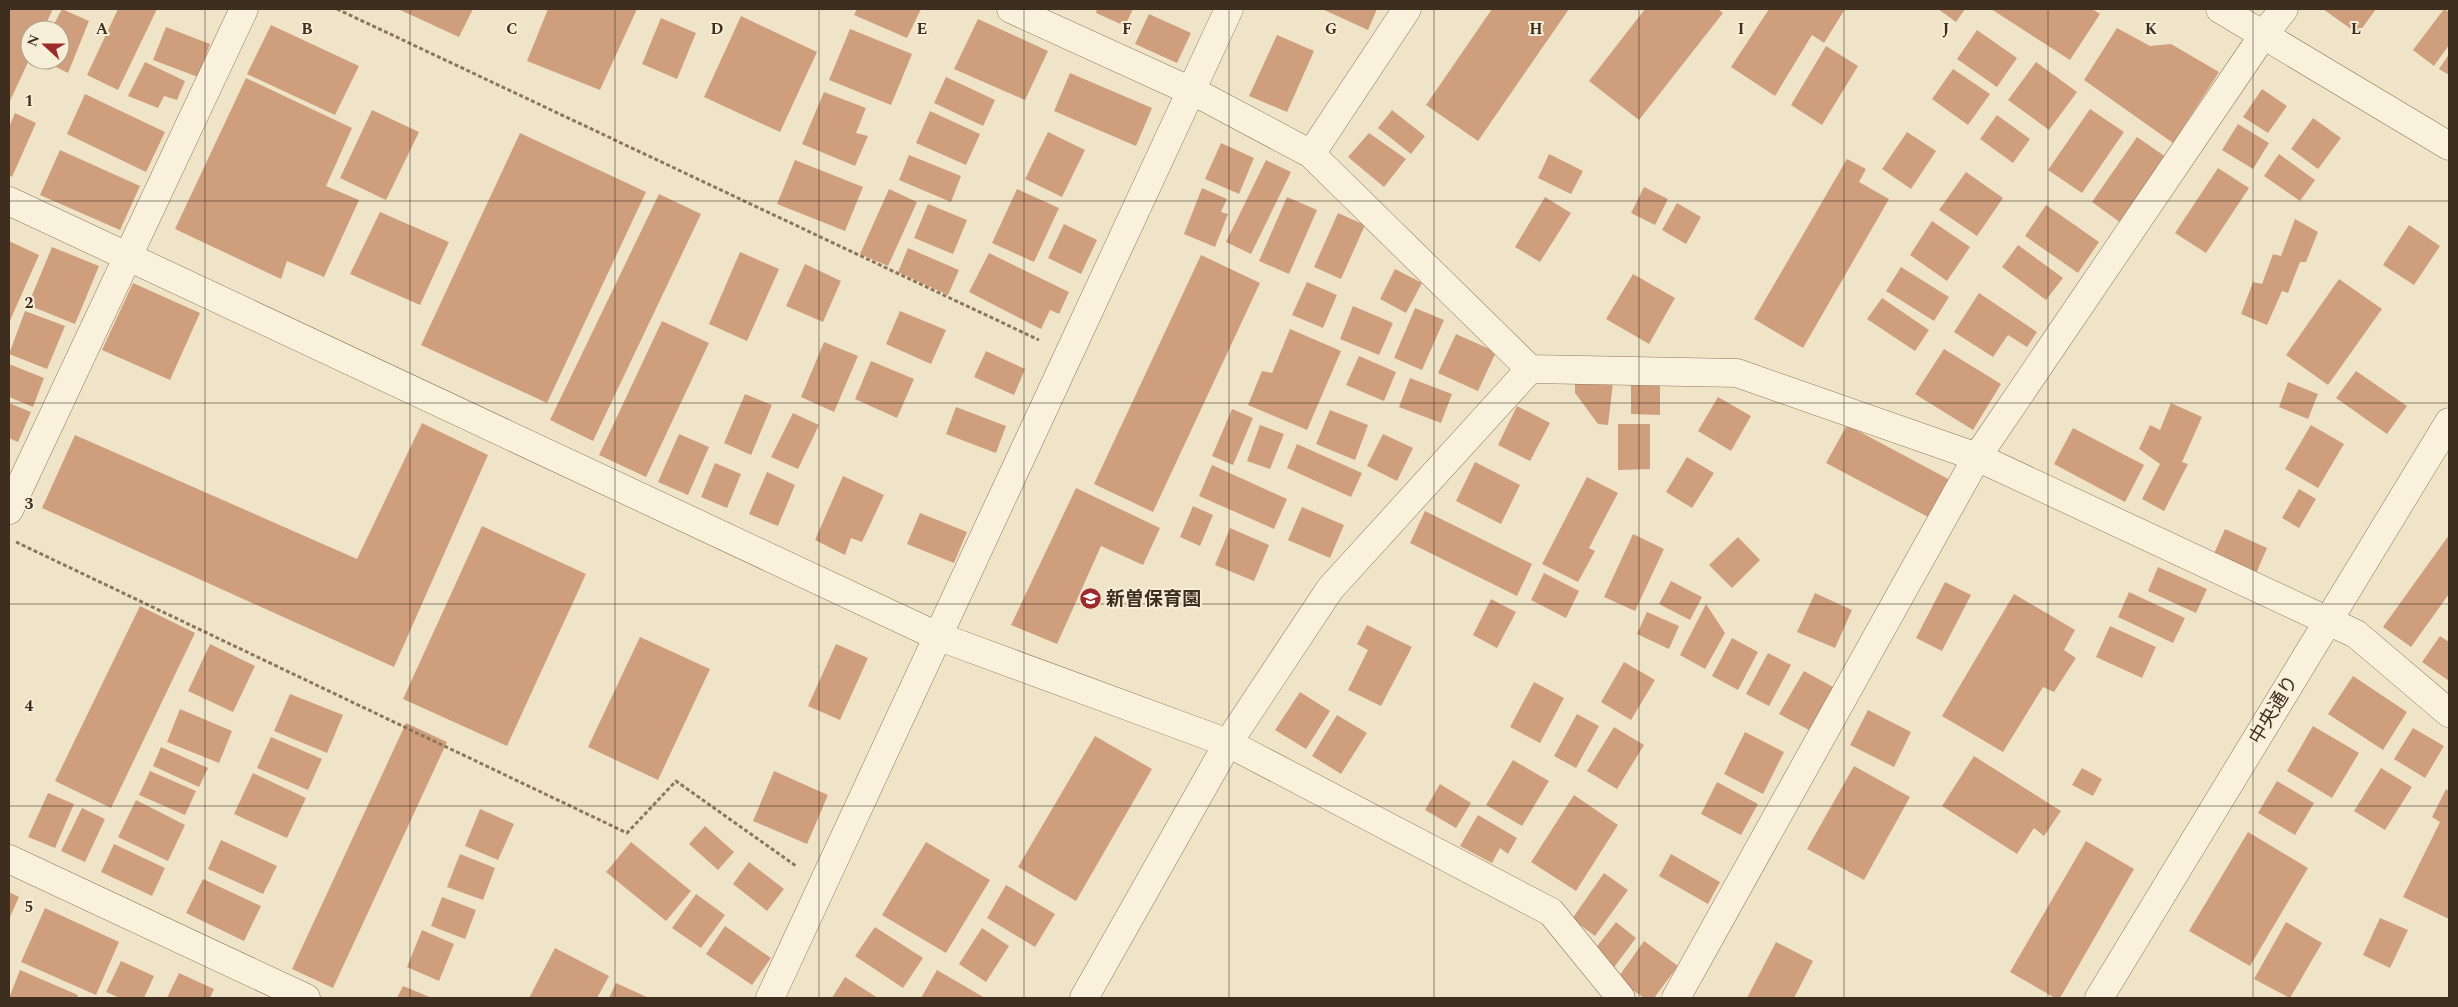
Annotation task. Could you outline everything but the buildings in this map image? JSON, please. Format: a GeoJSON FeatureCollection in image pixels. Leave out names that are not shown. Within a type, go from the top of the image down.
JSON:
{"type":"FeatureCollection","features":[{"type":"Feature","properties":{"kind":"street"},"geometry":{"type":"LineString","coordinates":[[9,510],[244,9]]}},
{"type":"Feature","properties":{"kind":"street"},"geometry":{"type":"LineString","coordinates":[[1011,9],[1191,92],[1311,154],[1530,369],[1737,373],[1977,457],[2356,634],[2449,713]]}},
{"type":"Feature","properties":{"kind":"street"},"geometry":{"type":"LineString","coordinates":[[770,998],[1229,9]]}},
{"type":"Feature","properties":{"kind":"street"},"geometry":{"type":"LineString","coordinates":[[1311,154],[1407,9]]}},
{"type":"Feature","properties":{"kind":"street"},"geometry":{"type":"LineString","coordinates":[[2220,9],[2449,146]]}},
{"type":"Feature","properties":{"kind":"street"},"geometry":{"type":"LineString","coordinates":[[1676,998],[1977,457],[2264,34],[2284,9]]}},
{"type":"Feature","properties":{"kind":"street"},"geometry":{"type":"LineString","coordinates":[[9,201],[937,636],[1228,743],[1552,912],[1621,998]]}},
{"type":"Feature","properties":{"kind":"street"},"geometry":{"type":"LineString","coordinates":[[1084,998],[1228,743],[1330,589],[1530,369]]}},
{"type":"Feature","properties":{"kind":"street","name":"中央通り"},"geometry":{"type":"LineString","coordinates":[[2099,998],[2449,422]]}},
{"type":"Feature","properties":{"kind":"street"},"geometry":{"type":"LineString","coordinates":[[9,859],[306,998]]}},
{"type":"Feature","properties":{"kind":"path"},"geometry":{"type":"LineString","coordinates":[[337,9],[1068,354]]}},
{"type":"Feature","properties":{"kind":"path"},"geometry":{"type":"LineString","coordinates":[[9,539],[627,833],[676,782],[822,885]]}},
{"type":"Feature","properties":{"kind":"place","name":"新曽保育園"},"geometry":{"type":"Point","coordinates":[1090,599]}}]}
